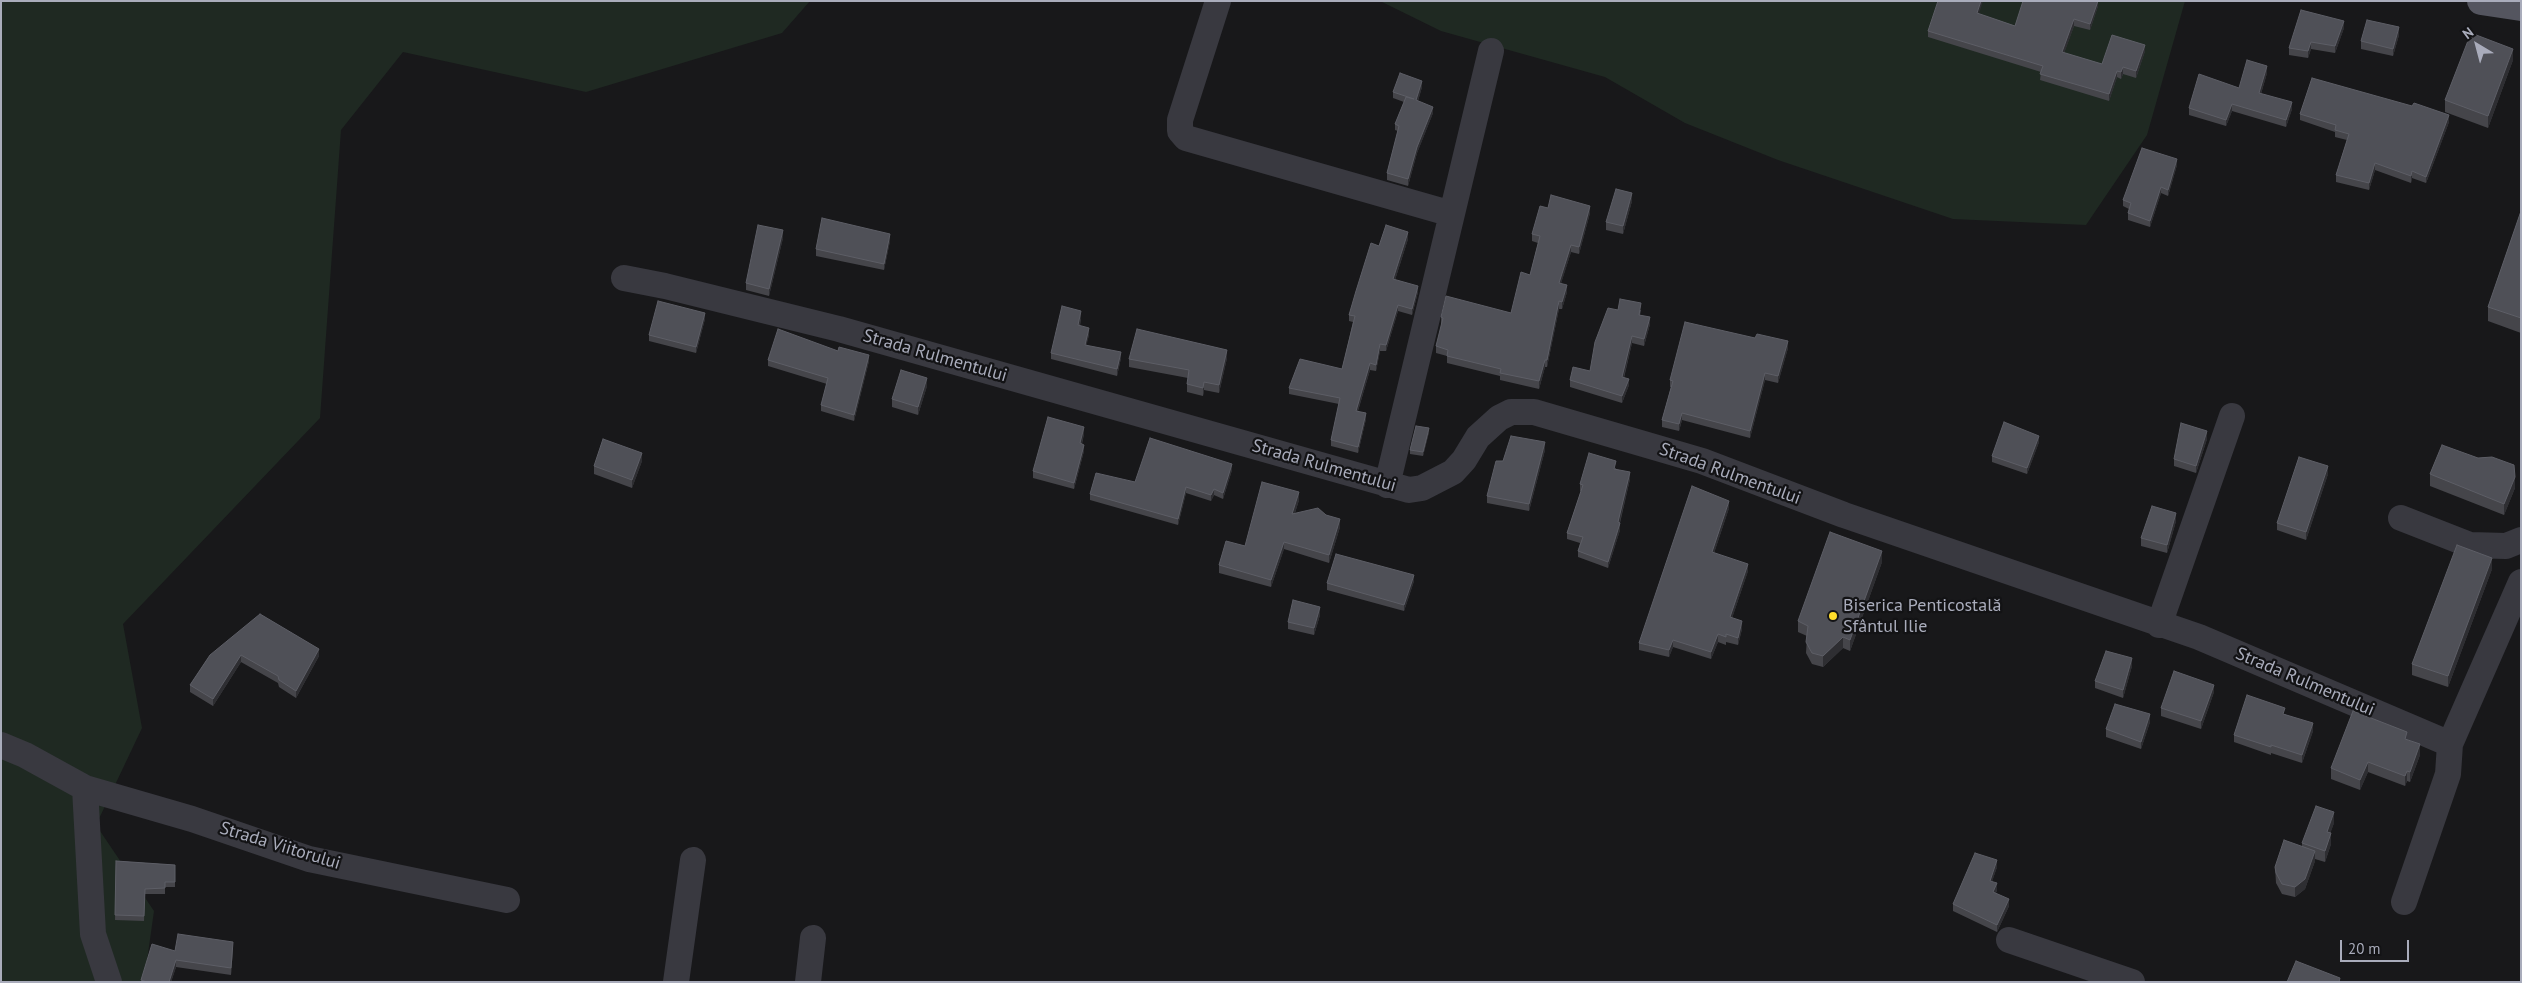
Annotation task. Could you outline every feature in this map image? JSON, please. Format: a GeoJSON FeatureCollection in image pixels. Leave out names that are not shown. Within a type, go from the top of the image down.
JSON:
{"type":"FeatureCollection","features":[{"type":"Feature","properties":{"kind":"main road"},"geometry":{"type":"LineString","coordinates":[[2481,1],[2521,7]]}},
{"type":"Feature","properties":{"kind":"street"},"geometry":{"type":"LineString","coordinates":[[1218,1],[1180,120],[1180,131],[1186,138],[1452,214]]}},
{"type":"Feature","properties":{"kind":"street"},"geometry":{"type":"LineString","coordinates":[[1387,484],[1491,51]]}},
{"type":"Feature","properties":{"kind":"street","name":"Strada Rulmentului"},"geometry":{"type":"LineString","coordinates":[[624,278],[665,286],[839,329],[1409,490],[1422,488],[1453,472],[1464,460],[1478,437],[1499,418],[1511,412],[1534,412],[1702,461],[1844,515],[2199,637],[2450,744]]}},
{"type":"Feature","properties":{"kind":"street"},"geometry":{"type":"LineString","coordinates":[[2160,625],[2232,416]]}},
{"type":"Feature","properties":{"kind":"street"},"geometry":{"type":"LineString","coordinates":[[2400,518],[2470,545],[2506,546],[2521,540]]}},
{"type":"Feature","properties":{"kind":"street"},"geometry":{"type":"LineString","coordinates":[[2404,902],[2448,774],[2450,744],[2521,582]]}},
{"type":"Feature","properties":{"kind":"street","name":"Strada Viitorului"},"geometry":{"type":"LineString","coordinates":[[1,745],[25,755],[85,788],[192,819],[309,859],[507,900]]}},
{"type":"Feature","properties":{"kind":"street"},"geometry":{"type":"LineString","coordinates":[[85,788],[93,934],[109,982]]}},
{"type":"Feature","properties":{"kind":"street"},"geometry":{"type":"LineString","coordinates":[[676,982],[693,860]]}},
{"type":"Feature","properties":{"kind":"street"},"geometry":{"type":"LineString","coordinates":[[808,982],[814,938]]}},
{"type":"Feature","properties":{"kind":"street"},"geometry":{"type":"LineString","coordinates":[[2009,940],[2132,982]]}},
{"type":"Feature","properties":{"kind":"shaded area"},"geometry":{"type":"Polygon","coordinates":[[[1,1],[810,1],[782,33],[586,92],[403,52],[341,130],[320,418],[123,624],[142,728],[96,825],[154,911],[144,982],[1,982],[1,1]]]}},
{"type":"Feature","properties":{"kind":"shaded area"},"geometry":{"type":"Polygon","coordinates":[[[1380,1],[2185,1],[2147,135],[2086,225],[1953,219],[1778,160],[1685,123],[1605,77],[1441,31],[1380,1]]]}},
{"type":"Feature","properties":{"kind":"building"},"geometry":{"type":"Polygon","coordinates":[[[1938,1],[1981,1],[1977,13],[2015,26],[2023,1],[2098,1],[2090,24],[2074,19],[2062,52],[2102,64],[2112,35],[2145,45],[2136,71],[2123,67],[2121,72],[2117,71],[2109,94],[2040,74],[2043,66],[1928,31],[1938,1]]]}},
{"type":"Feature","properties":{"kind":"building"},"geometry":{"type":"Polygon","coordinates":[[[2301,10],[2344,21],[2335,46],[2311,42],[2308,51],[2289,48],[2301,10]]]}},
{"type":"Feature","properties":{"kind":"building"},"geometry":{"type":"Polygon","coordinates":[[[2367,20],[2399,27],[2393,49],[2361,41],[2367,20]]]}},
{"type":"Feature","properties":{"kind":"building"},"geometry":{"type":"Polygon","coordinates":[[[2471,33],[2513,49],[2488,116],[2445,100],[2471,33]]]}},
{"type":"Feature","properties":{"kind":"building"},"geometry":{"type":"Polygon","coordinates":[[[2247,60],[2267,66],[2259,93],[2292,102],[2286,120],[2232,104],[2226,120],[2189,108],[2199,74],[2239,88],[2247,60]]]}},
{"type":"Feature","properties":{"kind":"building"},"geometry":{"type":"Polygon","coordinates":[[[1400,73],[1422,81],[1416,100],[1433,107],[1417,147],[1408,179],[1387,173],[1399,126],[1395,124],[1406,97],[1414,99],[1393,92],[1400,73]]]}},
{"type":"Feature","properties":{"kind":"building"},"geometry":{"type":"Polygon","coordinates":[[[2312,78],[2412,106],[2414,103],[2449,115],[2426,177],[2412,171],[2411,176],[2375,163],[2369,183],[2336,175],[2349,134],[2335,130],[2336,125],[2300,114],[2312,78]]]}},
{"type":"Feature","properties":{"kind":"building"},"geometry":{"type":"Polygon","coordinates":[[[2142,148],[2177,159],[2168,190],[2161,187],[2150,221],[2128,213],[2131,203],[2123,200],[2142,148]]]}},
{"type":"Feature","properties":{"kind":"building"},"geometry":{"type":"Polygon","coordinates":[[[1616,189],[1632,193],[1623,226],[1606,222],[1616,189]]]}},
{"type":"Feature","properties":{"kind":"building"},"geometry":{"type":"Polygon","coordinates":[[[1551,195],[1590,206],[1579,247],[1571,245],[1559,283],[1567,285],[1562,302],[1559,301],[1547,360],[1545,360],[1539,381],[1500,373],[1501,369],[1447,356],[1448,350],[1436,346],[1446,296],[1511,313],[1521,272],[1530,275],[1540,236],[1532,234],[1540,206],[1548,208],[1551,195]]]}},
{"type":"Feature","properties":{"kind":"building"},"geometry":{"type":"Polygon","coordinates":[[[2521,211],[2521,318],[2488,307],[2521,211]]]}},
{"type":"Feature","properties":{"kind":"building"},"geometry":{"type":"Polygon","coordinates":[[[822,218],[890,234],[884,264],[816,249],[822,218]]]}},
{"type":"Feature","properties":{"kind":"building"},"geometry":{"type":"Polygon","coordinates":[[[758,225],[783,230],[769,289],[746,283],[758,225]]]}},
{"type":"Feature","properties":{"kind":"building"},"geometry":{"type":"Polygon","coordinates":[[[1386,225],[1408,232],[1393,279],[1418,286],[1412,309],[1398,305],[1386,345],[1380,344],[1376,365],[1370,363],[1356,411],[1366,413],[1358,447],[1331,440],[1340,398],[1289,388],[1300,359],[1342,369],[1355,316],[1349,315],[1356,291],[1371,243],[1379,246],[1386,225]]]}},
{"type":"Feature","properties":{"kind":"building"},"geometry":{"type":"Polygon","coordinates":[[[1620,299],[1641,303],[1639,315],[1650,317],[1644,339],[1632,336],[1622,377],[1629,379],[1622,396],[1570,380],[1573,367],[1590,371],[1595,342],[1608,308],[1618,310],[1620,299]]]}},
{"type":"Feature","properties":{"kind":"building"},"geometry":{"type":"Polygon","coordinates":[[[658,301],[705,313],[696,347],[649,335],[658,301]]]}},
{"type":"Feature","properties":{"kind":"building"},"geometry":{"type":"Polygon","coordinates":[[[1062,306],[1081,311],[1078,325],[1089,328],[1085,345],[1121,352],[1117,369],[1051,353],[1062,306]]]}},
{"type":"Feature","properties":{"kind":"building"},"geometry":{"type":"Polygon","coordinates":[[[1685,322],[1755,338],[1757,334],[1788,341],[1778,376],[1765,373],[1750,431],[1682,413],[1679,424],[1662,420],[1673,381],[1670,380],[1685,322]]]}},
{"type":"Feature","properties":{"kind":"building"},"geometry":{"type":"Polygon","coordinates":[[[778,329],[838,351],[839,347],[869,355],[854,415],[821,405],[828,378],[768,360],[778,329]]]}},
{"type":"Feature","properties":{"kind":"building"},"geometry":{"type":"Polygon","coordinates":[[[1137,329],[1227,350],[1219,385],[1204,382],[1203,388],[1187,384],[1189,370],[1129,359],[1137,329]]]}},
{"type":"Feature","properties":{"kind":"building"},"geometry":{"type":"Polygon","coordinates":[[[901,370],[927,378],[918,407],[892,399],[901,370]]]}},
{"type":"Feature","properties":{"kind":"building"},"geometry":{"type":"Polygon","coordinates":[[[1048,417],[1084,427],[1080,443],[1084,445],[1074,483],[1033,471],[1048,417]]]}},
{"type":"Feature","properties":{"kind":"building"},"geometry":{"type":"Polygon","coordinates":[[[2004,422],[2039,436],[2027,468],[1992,456],[2004,422]]]}},
{"type":"Feature","properties":{"kind":"building"},"geometry":{"type":"Polygon","coordinates":[[[2181,423],[2207,431],[2196,466],[2174,459],[2181,423]]]}},
{"type":"Feature","properties":{"kind":"building"},"geometry":{"type":"Polygon","coordinates":[[[1416,426],[1429,428],[1423,452],[1410,450],[1416,426]]]}},
{"type":"Feature","properties":{"kind":"building"},"geometry":{"type":"Polygon","coordinates":[[[1511,436],[1545,442],[1529,504],[1487,496],[1496,461],[1503,461],[1511,436]]]}},
{"type":"Feature","properties":{"kind":"building"},"geometry":{"type":"Polygon","coordinates":[[[1150,438],[1232,464],[1223,493],[1214,489],[1211,495],[1186,487],[1178,519],[1090,494],[1096,473],[1135,482],[1150,438]]]}},
{"type":"Feature","properties":{"kind":"building"},"geometry":{"type":"Polygon","coordinates":[[[603,439],[642,453],[632,480],[594,466],[603,439]]]}},
{"type":"Feature","properties":{"kind":"building"},"geometry":{"type":"Polygon","coordinates":[[[2442,445],[2478,458],[2492,457],[2514,465],[2515,477],[2504,504],[2430,474],[2442,445]]]}},
{"type":"Feature","properties":{"kind":"building"},"geometry":{"type":"Polygon","coordinates":[[[1589,453],[1616,461],[1614,469],[1630,472],[1618,522],[1620,523],[1608,562],[1578,551],[1583,537],[1567,533],[1583,485],[1580,484],[1589,453]]]}},
{"type":"Feature","properties":{"kind":"building"},"geometry":{"type":"Polygon","coordinates":[[[2299,457],[2328,466],[2306,532],[2277,523],[2299,457]]]}},
{"type":"Feature","properties":{"kind":"building"},"geometry":{"type":"Polygon","coordinates":[[[1262,482],[1299,492],[1292,514],[1318,508],[1326,515],[1340,519],[1329,555],[1284,542],[1271,580],[1219,565],[1226,541],[1245,546],[1262,482]]]}},
{"type":"Feature","properties":{"kind":"building"},"geometry":{"type":"Polygon","coordinates":[[[1692,486],[1729,501],[1712,552],[1748,564],[1730,617],[1742,621],[1738,638],[1726,634],[1726,637],[1718,634],[1711,652],[1673,640],[1669,650],[1639,643],[1692,486]]]}},
{"type":"Feature","properties":{"kind":"building"},"geometry":{"type":"Polygon","coordinates":[[[2152,506],[2176,513],[2167,545],[2141,538],[2152,506]]]}},
{"type":"Feature","properties":{"kind":"building","name":"Biserica Penticostală Sfântul Ilie"},"geometry":{"type":"Polygon","coordinates":[[[1830,532],[1882,551],[1850,640],[1843,637],[1823,656],[1812,653],[1806,642],[1808,626],[1798,621],[1830,532]]]}},
{"type":"Feature","properties":{"kind":"building"},"geometry":{"type":"Polygon","coordinates":[[[2457,545],[2492,558],[2448,676],[2412,664],[2457,545]]]}},
{"type":"Feature","properties":{"kind":"building"},"geometry":{"type":"Polygon","coordinates":[[[1336,554],[1414,575],[1404,605],[1327,583],[1336,554]]]}},
{"type":"Feature","properties":{"kind":"building"},"geometry":{"type":"Polygon","coordinates":[[[1293,600],[1320,607],[1314,628],[1288,622],[1293,600]]]}},
{"type":"Feature","properties":{"kind":"building"},"geometry":{"type":"Polygon","coordinates":[[[260,614],[319,649],[296,691],[279,680],[278,676],[241,655],[213,699],[190,685],[210,655],[260,614]]]}},
{"type":"Feature","properties":{"kind":"building"},"geometry":{"type":"Polygon","coordinates":[[[2106,651],[2132,658],[2123,690],[2095,681],[2106,651]]]}},
{"type":"Feature","properties":{"kind":"building"},"geometry":{"type":"Polygon","coordinates":[[[2174,671],[2214,685],[2201,721],[2161,708],[2174,671]]]}},
{"type":"Feature","properties":{"kind":"building"},"geometry":{"type":"Polygon","coordinates":[[[2247,695],[2285,708],[2283,714],[2313,723],[2302,755],[2234,735],[2247,695]]]}},
{"type":"Feature","properties":{"kind":"building"},"geometry":{"type":"Polygon","coordinates":[[[2115,704],[2150,714],[2141,742],[2106,729],[2115,704]]]}},
{"type":"Feature","properties":{"kind":"building"},"geometry":{"type":"Polygon","coordinates":[[[2353,711],[2407,732],[2405,739],[2420,744],[2410,772],[2407,771],[2405,776],[2368,762],[2360,780],[2331,768],[2353,711]]]}},
{"type":"Feature","properties":{"kind":"building"},"geometry":{"type":"Polygon","coordinates":[[[2316,806],[2334,812],[2327,832],[2331,833],[2325,851],[2302,843],[2316,806]]]}},
{"type":"Feature","properties":{"kind":"building"},"geometry":{"type":"Polygon","coordinates":[[[2284,840],[2315,851],[2305,879],[2295,887],[2282,884],[2276,873],[2275,867],[2284,840]]]}},
{"type":"Feature","properties":{"kind":"building"},"geometry":{"type":"Polygon","coordinates":[[[1975,853],[1997,860],[1990,881],[1997,883],[1993,892],[2009,899],[1997,925],[1953,904],[1975,853]]]}},
{"type":"Feature","properties":{"kind":"building"},"geometry":{"type":"Polygon","coordinates":[[[116,861],[175,865],[175,882],[165,882],[165,888],[145,889],[144,916],[115,915],[116,861]]]}},
{"type":"Feature","properties":{"kind":"building"},"geometry":{"type":"Polygon","coordinates":[[[178,934],[233,942],[231,968],[176,960],[169,982],[147,982],[141,980],[152,944],[175,951],[178,934]]]}},
{"type":"Feature","properties":{"kind":"building"},"geometry":{"type":"Polygon","coordinates":[[[2296,961],[2340,978],[2339,982],[2287,982],[2296,961]]]}},
{"type":"Feature","properties":{"kind":"place","name":"Biserica Penticostală Sfântul Ilie"},"geometry":{"type":"Point","coordinates":[1833,616]}}]}
